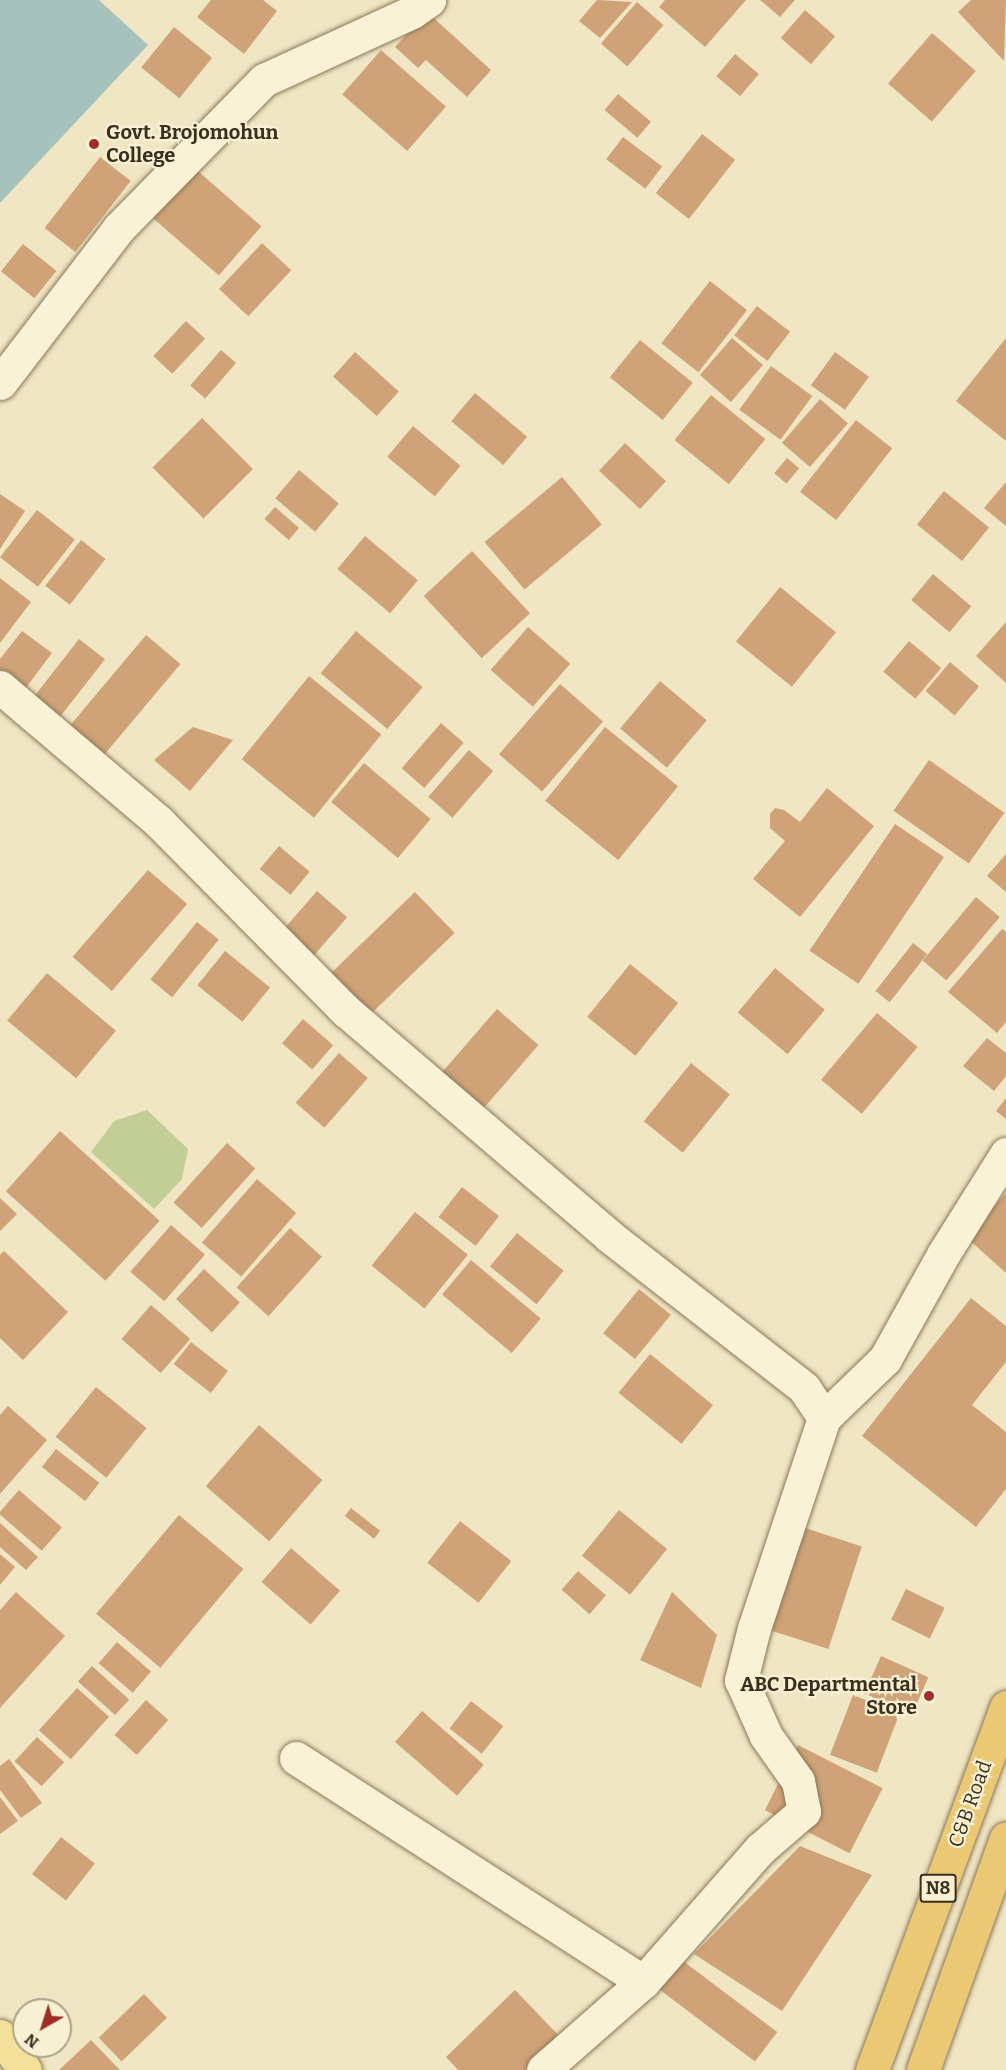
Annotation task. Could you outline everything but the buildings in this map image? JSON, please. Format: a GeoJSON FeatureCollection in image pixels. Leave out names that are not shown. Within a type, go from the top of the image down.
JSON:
{"type":"FeatureCollection","features":[{"type":"Feature","properties":{"kind":"highway","name":"C&B Road"},"geometry":{"type":"LineString","coordinates":[[872,2070],[1006,1707]]}},
{"type":"Feature","properties":{"kind":"highway","name":"N8"},"geometry":{"type":"LineString","coordinates":[[923,2070],[1006,1838]]}},
{"type":"Feature","properties":{"kind":"main road"},"geometry":{"type":"LineString","coordinates":[[0,2036],[25,2070]]}},
{"type":"Feature","properties":{"kind":"street"},"geometry":{"type":"LineString","coordinates":[[0,383],[119,228],[264,80],[412,12],[429,0]]}},
{"type":"Feature","properties":{"kind":"street"},"geometry":{"type":"LineString","coordinates":[[0,687],[159,822],[346,1011],[609,1236],[804,1388],[824,1418]]}},
{"type":"Feature","properties":{"kind":"street"},"geometry":{"type":"LineString","coordinates":[[543,2070],[643,1982],[760,1849],[804,1811],[798,1780],[766,1736],[741,1680],[754,1628],[824,1418],[885,1359],[944,1253],[1006,1154]]}},
{"type":"Feature","properties":{"kind":"street"},"geometry":{"type":"LineString","coordinates":[[296,1758],[643,1982]]}},
{"type":"Feature","properties":{"kind":"green space"},"geometry":{"type":"Polygon","coordinates":[[[147,1110],[188,1149],[182,1179],[154,1209],[91,1152],[114,1121],[147,1110]]]}},
{"type":"Feature","properties":{"kind":"water"},"geometry":{"type":"Polygon","coordinates":[[[0,0],[99,0],[148,45],[0,203],[0,0]]]}},
{"type":"Feature","properties":{"kind":"place","name":"Govt. Brojomohun College"},"geometry":{"type":"Point","coordinates":[94,144]}},
{"type":"Feature","properties":{"kind":"place","name":"ABC Departmental Store"},"geometry":{"type":"Point","coordinates":[929,1696]}}]}
